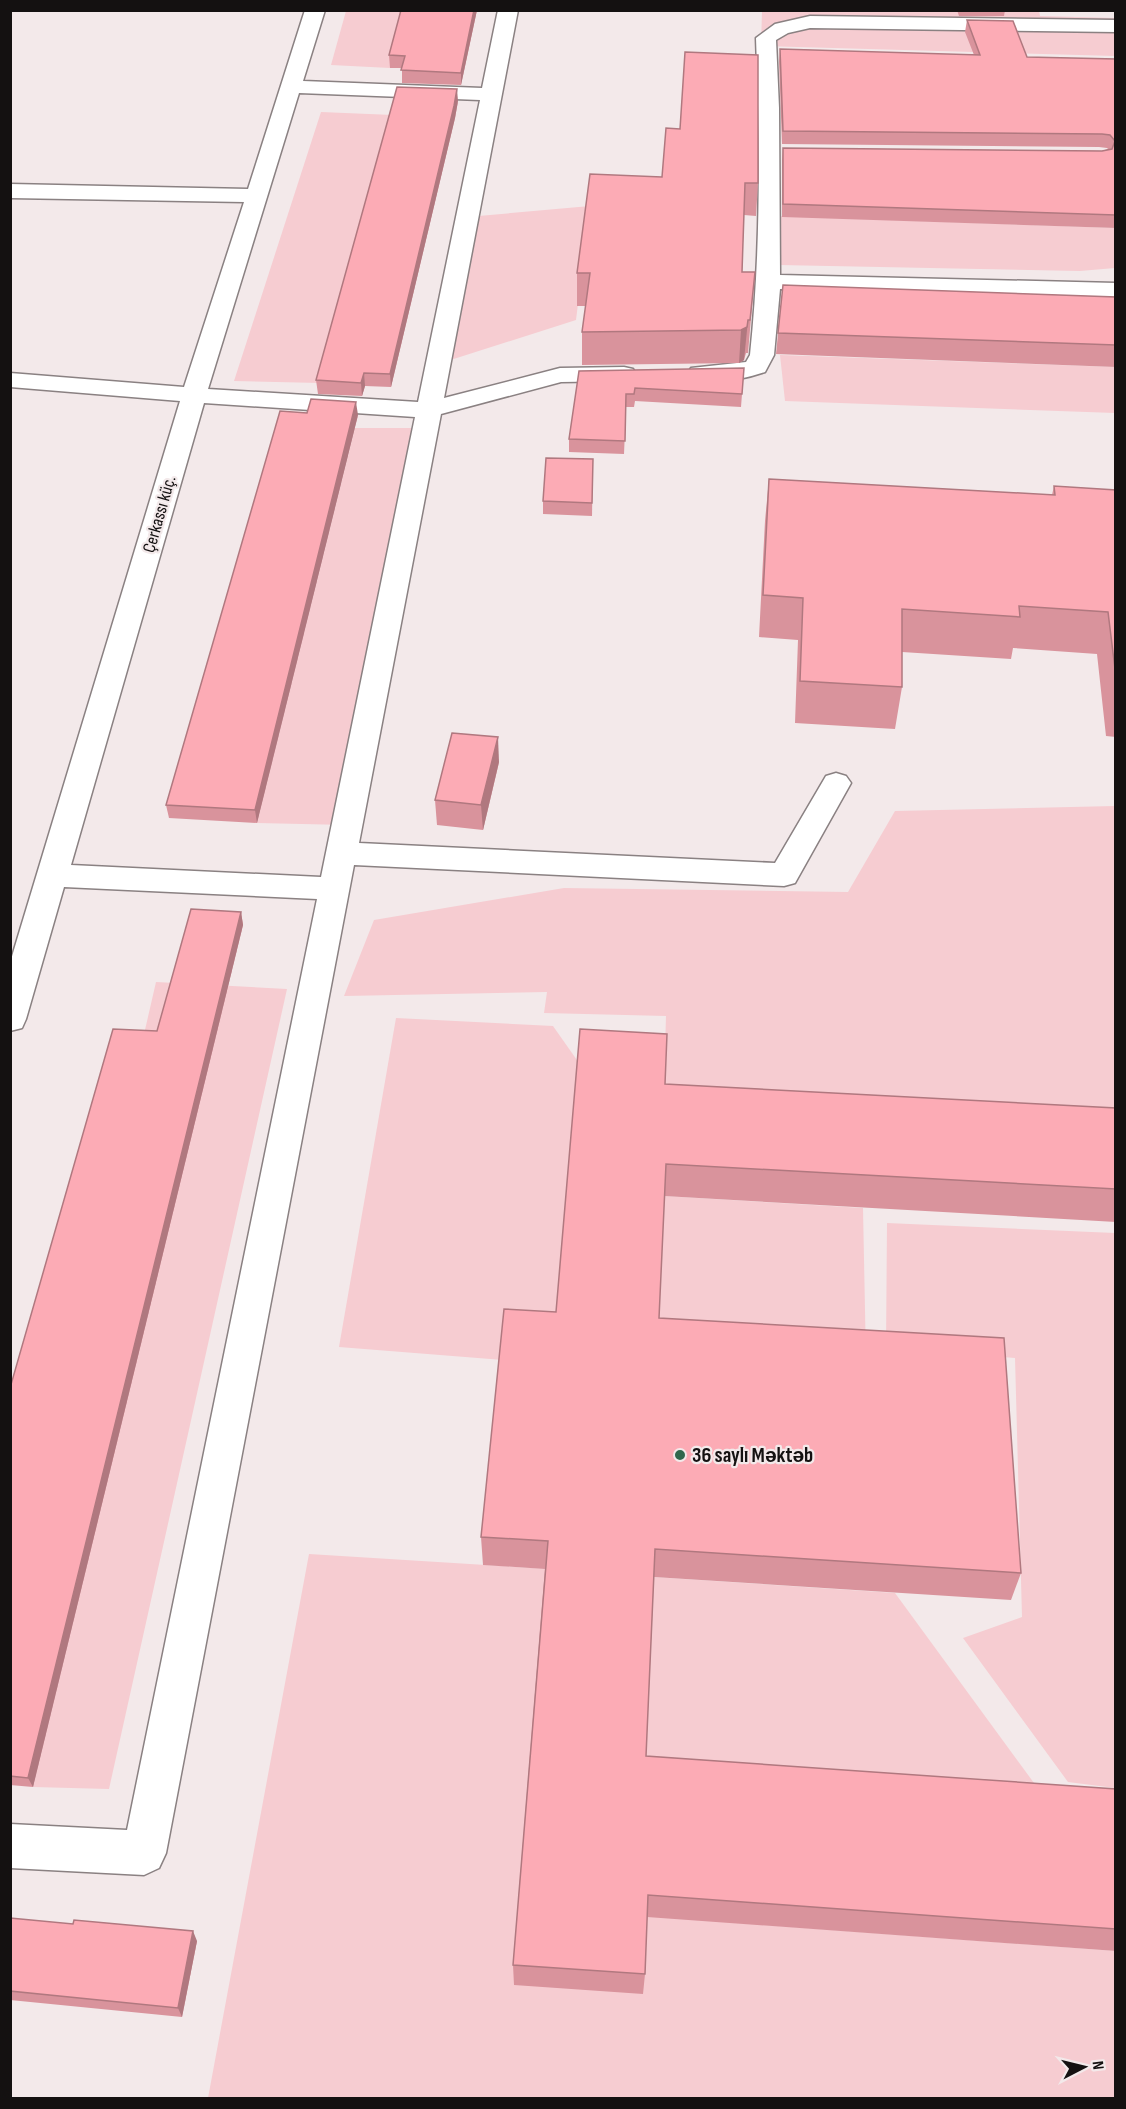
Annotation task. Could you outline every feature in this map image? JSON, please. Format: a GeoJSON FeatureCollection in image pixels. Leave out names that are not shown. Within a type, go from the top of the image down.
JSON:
{"type":"FeatureCollection","features":[{"type":"Feature","properties":{"kind":"street","name":"Çerkassı küç."},"geometry":{"type":"LineString","coordinates":[[10,1019],[19,962],[53,875],[194,396],[315,10]]}},
{"type":"Feature","properties":{"kind":"street"},"geometry":{"type":"LineString","coordinates":[[10,1846],[144,1853],[427,410],[508,10]]}},
{"type":"Feature","properties":{"kind":"street"},"geometry":{"type":"LineString","coordinates":[[685,373],[741,372],[756,367],[762,355],[769,282],[766,38],[782,28],[810,22],[1116,26]]}},
{"type":"Feature","properties":{"kind":"street"},"geometry":{"type":"LineString","coordinates":[[291,87],[491,94]]}},
{"type":"Feature","properties":{"kind":"street"},"geometry":{"type":"LineString","coordinates":[[768,152],[792,152]]}},
{"type":"Feature","properties":{"kind":"street"},"geometry":{"type":"LineString","coordinates":[[10,192],[257,196]]}},
{"type":"Feature","properties":{"kind":"street"},"geometry":{"type":"LineString","coordinates":[[769,282],[1116,290]]}},
{"type":"Feature","properties":{"kind":"street"},"geometry":{"type":"LineString","coordinates":[[10,380],[194,396],[427,410],[560,375],[639,374]]}},
{"type":"Feature","properties":{"kind":"street"},"geometry":{"type":"LineString","coordinates":[[341,852],[784,875],[836,783]]}},
{"type":"Feature","properties":{"kind":"street"},"geometry":{"type":"LineString","coordinates":[[53,875],[334,890]]}},
{"type":"Feature","properties":{"kind":"shaded area"},"geometry":{"type":"Polygon","coordinates":[[[1039,10],[1040,16],[1115,18],[1115,56],[761,46],[762,11],[1039,10]]]}},
{"type":"Feature","properties":{"kind":"shaded area"},"geometry":{"type":"Polygon","coordinates":[[[346,11],[405,11],[390,68],[331,65],[346,11]]]}},
{"type":"Feature","properties":{"kind":"shaded area"},"geometry":{"type":"Polygon","coordinates":[[[321,112],[393,115],[320,383],[234,381],[321,112]]]}},
{"type":"Feature","properties":{"kind":"shaded area"},"geometry":{"type":"Polygon","coordinates":[[[590,206],[576,320],[438,364],[467,217],[590,206]]]}},
{"type":"Feature","properties":{"kind":"shaded area"},"geometry":{"type":"Polygon","coordinates":[[[779,216],[1115,228],[1115,268],[1080,271],[779,265],[779,216]]]}},
{"type":"Feature","properties":{"kind":"shaded area"},"geometry":{"type":"Polygon","coordinates":[[[780,355],[1115,367],[1115,413],[785,401],[780,355]]]}},
{"type":"Feature","properties":{"kind":"shaded area"},"geometry":{"type":"Polygon","coordinates":[[[355,428],[425,428],[347,825],[257,823],[355,428]]]}},
{"type":"Feature","properties":{"kind":"shaded area"},"geometry":{"type":"Polygon","coordinates":[[[1115,806],[1115,1142],[663,1117],[666,1016],[544,1013],[547,992],[344,996],[374,920],[564,888],[848,892],[895,811],[1115,806]]]}},
{"type":"Feature","properties":{"kind":"shaded area"},"geometry":{"type":"Polygon","coordinates":[[[156,982],[287,989],[109,1789],[33,1787],[212,1048],[142,1043],[156,982]]]}},
{"type":"Feature","properties":{"kind":"shaded area"},"geometry":{"type":"Polygon","coordinates":[[[396,1018],[553,1026],[579,1063],[556,1343],[503,1360],[339,1347],[396,1018]]]}},
{"type":"Feature","properties":{"kind":"shaded area"},"geometry":{"type":"Polygon","coordinates":[[[664,1196],[863,1208],[866,1361],[657,1349],[664,1196]]]}},
{"type":"Feature","properties":{"kind":"shaded area"},"geometry":{"type":"Polygon","coordinates":[[[887,1223],[1115,1233],[1115,1788],[1068,1782],[963,1638],[1022,1617],[1015,1358],[886,1348],[887,1223]]]}},
{"type":"Feature","properties":{"kind":"shaded area"},"geometry":{"type":"Polygon","coordinates":[[[309,1554],[548,1569],[646,1916],[1115,1951],[1115,2098],[208,2098],[309,1554]]]}},
{"type":"Feature","properties":{"kind":"shaded area"},"geometry":{"type":"Polygon","coordinates":[[[653,1577],[895,1593],[1053,1809],[644,1781],[653,1577]]]}},
{"type":"Feature","properties":{"kind":"building"},"geometry":{"type":"Polygon","coordinates":[[[401,10],[474,10],[461,73],[401,70],[405,56],[389,55],[401,10]]]}},
{"type":"Feature","properties":{"kind":"building"},"geometry":{"type":"Polygon","coordinates":[[[967,20],[1013,21],[1027,57],[1116,59],[1116,215],[783,204],[783,148],[1102,151],[1112,149],[1115,141],[1110,135],[1102,134],[783,131],[780,49],[980,55],[967,20]]]}},
{"type":"Feature","properties":{"kind":"building"},"geometry":{"type":"Polygon","coordinates":[[[685,52],[758,55],[758,183],[745,183],[742,272],[755,272],[750,320],[748,320],[747,327],[741,330],[582,332],[590,273],[577,273],[590,174],[662,177],[666,128],[680,129],[685,52]]]}},
{"type":"Feature","properties":{"kind":"building"},"geometry":{"type":"Polygon","coordinates":[[[397,87],[457,89],[390,374],[364,373],[361,383],[316,380],[397,87]]]}},
{"type":"Feature","properties":{"kind":"building"},"geometry":{"type":"Polygon","coordinates":[[[783,285],[1116,297],[1116,345],[778,333],[783,285]]]}},
{"type":"Feature","properties":{"kind":"building"},"geometry":{"type":"Polygon","coordinates":[[[744,368],[742,394],[635,388],[634,394],[626,394],[625,441],[569,439],[579,371],[744,368]]]}},
{"type":"Feature","properties":{"kind":"building"},"geometry":{"type":"Polygon","coordinates":[[[311,399],[356,402],[255,810],[166,805],[280,411],[307,413],[311,399]]]}},
{"type":"Feature","properties":{"kind":"building"},"geometry":{"type":"Polygon","coordinates":[[[546,458],[593,459],[592,503],[543,501],[546,458]]]}},
{"type":"Feature","properties":{"kind":"building"},"geometry":{"type":"Polygon","coordinates":[[[769,479],[1055,495],[1054,486],[1116,490],[1116,677],[1108,612],[1019,606],[1020,617],[902,609],[902,687],[800,681],[803,598],[763,595],[769,479]]]}},
{"type":"Feature","properties":{"kind":"building"},"geometry":{"type":"Polygon","coordinates":[[[452,733],[498,737],[481,805],[435,800],[452,733]]]}},
{"type":"Feature","properties":{"kind":"building"},"geometry":{"type":"Polygon","coordinates":[[[191,909],[241,912],[28,1778],[10,1776],[10,1388],[113,1029],[157,1031],[191,909]]]}},
{"type":"Feature","properties":{"kind":"building"},"geometry":{"type":"Polygon","coordinates":[[[580,1029],[667,1034],[665,1084],[1116,1108],[1116,1189],[666,1164],[659,1318],[1004,1338],[1021,1573],[655,1549],[646,1756],[1116,1789],[1116,1929],[648,1895],[645,1974],[513,1965],[548,1541],[481,1537],[504,1309],[556,1312],[580,1029]]]}},
{"type":"Feature","properties":{"kind":"building"},"geometry":{"type":"Polygon","coordinates":[[[10,1918],[73,1924],[74,1920],[193,1931],[178,2008],[10,1991],[10,1918]]]}},
{"type":"Feature","properties":{"kind":"place","name":"36 saylı Məktəb"},"geometry":{"type":"Point","coordinates":[680,1455]}}]}
